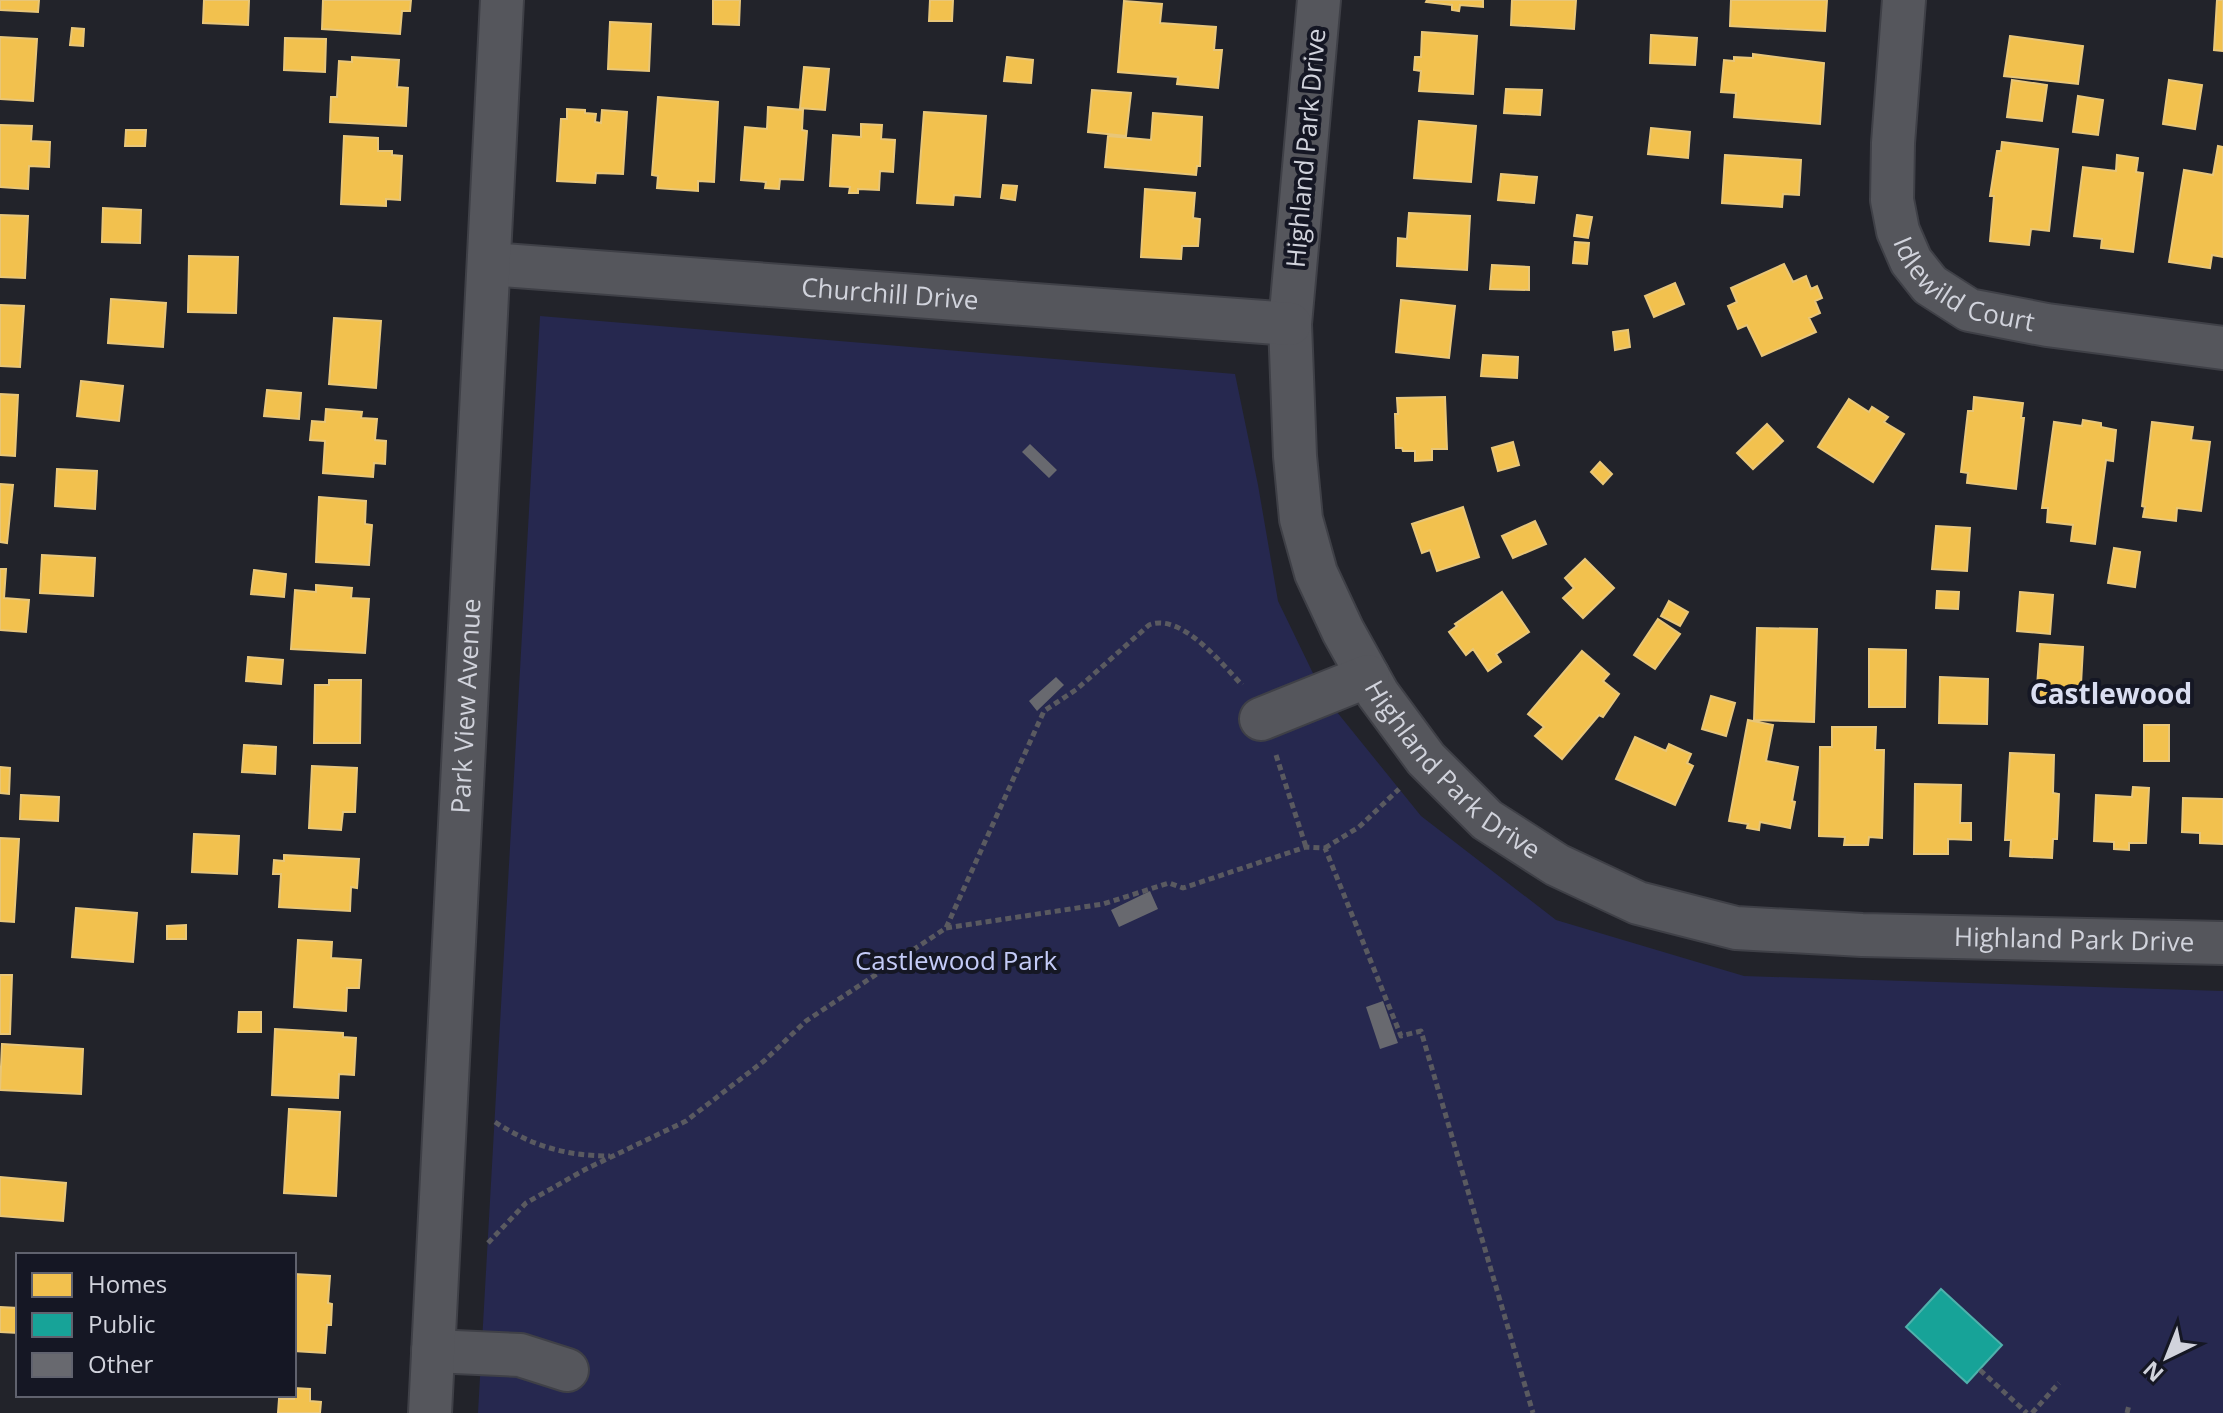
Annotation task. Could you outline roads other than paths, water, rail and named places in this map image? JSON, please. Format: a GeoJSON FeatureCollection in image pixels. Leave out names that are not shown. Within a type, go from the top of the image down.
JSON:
{"type":"FeatureCollection","features":[{"type":"Feature","properties":{"kind":"street","name":"Park View Avenue"},"geometry":{"type":"LineString","coordinates":[[430,1413],[502,0]]}},
{"type":"Feature","properties":{"kind":"street","name":"Highland Park Drive"},"geometry":{"type":"LineString","coordinates":[[1319,0],[1290,324],[1295,456],[1301,519],[1316,573],[1343,631],[1378,694],[1426,759],[1487,820],[1557,865],[1638,903],[1736,928],[1862,935],[2223,943]]}},
{"type":"Feature","properties":{"kind":"street","name":"Idlewild Court"},"geometry":{"type":"LineString","coordinates":[[1904,0],[1893,143],[1892,200],[1898,231],[1911,261],[1930,285],[1969,310],[2047,325],[2223,348]]}},
{"type":"Feature","properties":{"kind":"street","name":"Churchill Drive"},"geometry":{"type":"LineString","coordinates":[[489,264],[1290,324]]}},
{"type":"Feature","properties":{"kind":"street"},"geometry":{"type":"LineString","coordinates":[[1261,719],[1368,676]]}},
{"type":"Feature","properties":{"kind":"street"},"geometry":{"type":"LineString","coordinates":[[433,1351],[520,1355],[567,1370]]}},
{"type":"Feature","properties":{"kind":"district","name":"Castlewood"},"geometry":{"type":"Point","coordinates":[2111,694]}},
{"type":"Feature","properties":{"kind":"park label","name":"Castlewood Park"},"geometry":{"type":"Point","coordinates":[956,961]}}]}
